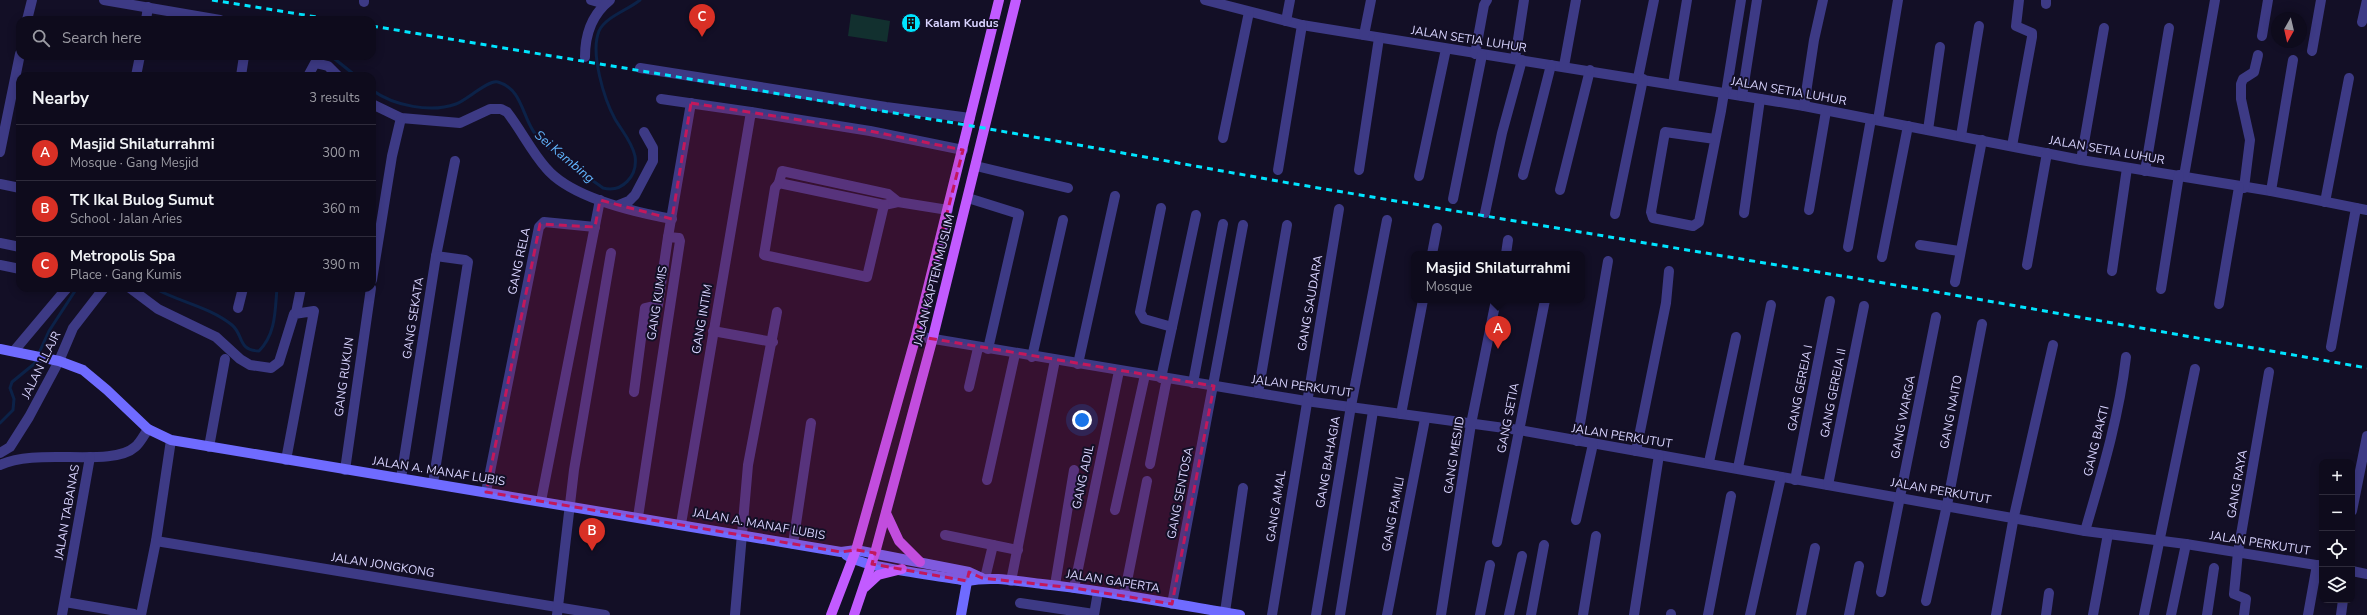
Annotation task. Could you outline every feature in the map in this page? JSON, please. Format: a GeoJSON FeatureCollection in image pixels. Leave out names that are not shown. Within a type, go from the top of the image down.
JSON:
{"type":"FeatureCollection","features":[{"type":"Feature","properties":{"kind":"main road","name":"JALAN KAPTEN MUSLIM"},"geometry":{"type":"LineString","coordinates":[[831,615],[853,560],[916,336],[999,0]]}},
{"type":"Feature","properties":{"kind":"main road","name":"JALAN KAPTEN MUSLIM"},"geometry":{"type":"LineString","coordinates":[[854,615],[872,564],[932,341],[1016,0]]}},
{"type":"Feature","properties":{"kind":"main road"},"geometry":{"type":"LineString","coordinates":[[886,513],[899,541],[920,562]]}},
{"type":"Feature","properties":{"kind":"main road"},"geometry":{"type":"LineString","coordinates":[[865,587],[878,575],[902,569]]}},
{"type":"Feature","properties":{"kind":"street"},"geometry":{"type":"LineString","coordinates":[[28,16],[32,0]]}},
{"type":"Feature","properties":{"kind":"street"},"geometry":{"type":"LineString","coordinates":[[104,0],[198,16]]}},
{"type":"Feature","properties":{"kind":"street"},"geometry":{"type":"LineString","coordinates":[[591,0],[608,2]]}},
{"type":"Feature","properties":{"kind":"street","name":"JALAN SETIA LUHUR"},"geometry":{"type":"LineString","coordinates":[[1205,0],[1302,25],[1446,49],[1590,70],[1804,106],[2081,160],[2271,191],[2367,210]]}},
{"type":"Feature","properties":{"kind":"street"},"geometry":{"type":"LineString","coordinates":[[1286,20],[1290,0]]}},
{"type":"Feature","properties":{"kind":"street"},"geometry":{"type":"LineString","coordinates":[[1364,35],[1371,0]]}},
{"type":"Feature","properties":{"kind":"street"},"geometry":{"type":"LineString","coordinates":[[1453,199],[1478,54],[1484,5],[1487,0]]}},
{"type":"Feature","properties":{"kind":"street"},"geometry":{"type":"LineString","coordinates":[[1485,213],[1518,59],[1524,0]]}},
{"type":"Feature","properties":{"kind":"street"},"geometry":{"type":"LineString","coordinates":[[1564,66],[1576,0]]}},
{"type":"Feature","properties":{"kind":"street"},"geometry":{"type":"LineString","coordinates":[[1615,214],[1641,79],[1654,0]]}},
{"type":"Feature","properties":{"kind":"street"},"geometry":{"type":"LineString","coordinates":[[1673,84],[1688,0]]}},
{"type":"Feature","properties":{"kind":"street"},"geometry":{"type":"LineString","coordinates":[[1715,139],[1665,132],[1651,212],[1654,218],[1693,226],[1698,224],[1725,93],[1741,0]]}},
{"type":"Feature","properties":{"kind":"street"},"geometry":{"type":"LineString","coordinates":[[1742,96],[1757,0]]}},
{"type":"Feature","properties":{"kind":"street"},"geometry":{"type":"LineString","coordinates":[[1804,106],[1814,40],[1823,0]]}},
{"type":"Feature","properties":{"kind":"street"},"geometry":{"type":"LineString","coordinates":[[1848,247],[1898,0]]}},
{"type":"Feature","properties":{"kind":"street"},"geometry":{"type":"LineString","coordinates":[[2012,146],[2032,37],[2032,33],[2028,30],[2016,26],[2019,0]]}},
{"type":"Feature","properties":{"kind":"street"},"geometry":{"type":"LineString","coordinates":[[2161,289],[2215,0]]}},
{"type":"Feature","properties":{"kind":"street"},"geometry":{"type":"LineString","coordinates":[[2262,36],[2268,0]]}},
{"type":"Feature","properties":{"kind":"street"},"geometry":{"type":"LineString","coordinates":[[2312,51],[2320,0]]}},
{"type":"Feature","properties":{"kind":"street"},"geometry":{"type":"LineString","coordinates":[[2362,22],[2366,0]]}},
{"type":"Feature","properties":{"kind":"street"},"geometry":{"type":"LineString","coordinates":[[585,58],[585,40],[590,25],[608,2]]}},
{"type":"Feature","properties":{"kind":"street"},"geometry":{"type":"LineString","coordinates":[[147,16],[148,7]]}},
{"type":"Feature","properties":{"kind":"street"},"geometry":{"type":"LineString","coordinates":[[1223,138],[1249,12]]}},
{"type":"Feature","properties":{"kind":"street"},"geometry":{"type":"LineString","coordinates":[[1278,170],[1302,25]]}},
{"type":"Feature","properties":{"kind":"street"},"geometry":{"type":"LineString","coordinates":[[1961,136],[1979,26]]}},
{"type":"Feature","properties":{"kind":"street"},"geometry":{"type":"LineString","coordinates":[[2081,160],[2104,28]]}},
{"type":"Feature","properties":{"kind":"street"},"geometry":{"type":"LineString","coordinates":[[2146,171],[2169,28]]}},
{"type":"Feature","properties":{"kind":"street"},"geometry":{"type":"LineString","coordinates":[[1359,170],[1379,38]]}},
{"type":"Feature","properties":{"kind":"street"},"geometry":{"type":"LineString","coordinates":[[1928,130],[1940,48]]}},
{"type":"Feature","properties":{"kind":"street"},"geometry":{"type":"LineString","coordinates":[[1419,176],[1446,49]]}},
{"type":"Feature","properties":{"kind":"street"},"geometry":{"type":"LineString","coordinates":[[2219,304],[2250,140],[2241,99],[2241,84],[2243,79],[2254,72],[2258,55]]}},
{"type":"Feature","properties":{"kind":"street"},"geometry":{"type":"LineString","coordinates":[[18,72],[19,60]]}},
{"type":"Feature","properties":{"kind":"street"},"geometry":{"type":"LineString","coordinates":[[137,72],[139,60]]}},
{"type":"Feature","properties":{"kind":"street"},"geometry":{"type":"LineString","coordinates":[[242,72],[243,60]]}},
{"type":"Feature","properties":{"kind":"street"},"geometry":{"type":"LineString","coordinates":[[2271,191],[2293,60]]}},
{"type":"Feature","properties":{"kind":"street"},"geometry":{"type":"LineString","coordinates":[[310,72],[316,63],[328,66],[334,72]]}},
{"type":"Feature","properties":{"kind":"street"},"geometry":{"type":"LineString","coordinates":[[1523,174],[1551,65]]}},
{"type":"Feature","properties":{"kind":"street"},"geometry":{"type":"LineString","coordinates":[[640,68],[886,108],[970,118]]}},
{"type":"Feature","properties":{"kind":"street"},"geometry":{"type":"LineString","coordinates":[[1560,190],[1590,70]]}},
{"type":"Feature","properties":{"kind":"street"},"geometry":{"type":"LineString","coordinates":[[2325,202],[2349,78]]}},
{"type":"Feature","properties":{"kind":"street"},"geometry":{"type":"LineString","coordinates":[[0,152],[16,93]]}},
{"type":"Feature","properties":{"kind":"street"},"geometry":{"type":"LineString","coordinates":[[661,99],[691,103],[751,116],[870,131],[962,150]]}},
{"type":"Feature","properties":{"kind":"street"},"geometry":{"type":"LineString","coordinates":[[1744,213],[1760,99]]}},
{"type":"Feature","properties":{"kind":"street"},"geometry":{"type":"LineString","coordinates":[[634,392],[645,308],[658,305],[691,103]]}},
{"type":"Feature","properties":{"kind":"street"},"geometry":{"type":"LineString","coordinates":[[376,106],[400,118],[460,123],[490,109],[501,109],[507,112],[546,168],[563,184],[581,194],[672,220]]}},
{"type":"Feature","properties":{"kind":"street"},"geometry":{"type":"LineString","coordinates":[[1809,210],[1826,111]]}},
{"type":"Feature","properties":{"kind":"street","name":"GANG INTIM"},"geometry":{"type":"LineString","coordinates":[[681,524],[751,116]]}},
{"type":"Feature","properties":{"kind":"street"},"geometry":{"type":"LineString","coordinates":[[376,255],[392,156],[400,118]]}},
{"type":"Feature","properties":{"kind":"street"},"geometry":{"type":"LineString","coordinates":[[1882,257],[1908,126]]}},
{"type":"Feature","properties":{"kind":"street"},"geometry":{"type":"LineString","coordinates":[[619,205],[629,201],[635,195],[653,161],[653,148],[644,132]]}},
{"type":"Feature","properties":{"kind":"street"},"geometry":{"type":"LineString","coordinates":[[1955,282],[1959,251],[1982,140]]}},
{"type":"Feature","properties":{"kind":"street"},"geometry":{"type":"LineString","coordinates":[[2026,265],[2046,153]]}},
{"type":"Feature","properties":{"kind":"street","name":"GANG SEKATA"},"geometry":{"type":"LineString","coordinates":[[401,478],[436,256],[455,161]]}},
{"type":"Feature","properties":{"kind":"street"},"geometry":{"type":"LineString","coordinates":[[976,166],[1068,188]]}},
{"type":"Feature","properties":{"kind":"street"},"geometry":{"type":"LineString","coordinates":[[2112,271],[2128,168]]}},
{"type":"Feature","properties":{"kind":"street"},"geometry":{"type":"LineString","coordinates":[[884,205],[870,272],[865,278],[764,255],[775,188],[779,183],[782,171],[888,194],[898,202]]}},
{"type":"Feature","properties":{"kind":"street"},"geometry":{"type":"LineString","coordinates":[[801,188],[804,176]]}},
{"type":"Feature","properties":{"kind":"street"},"geometry":{"type":"LineString","coordinates":[[822,192],[825,180]]}},
{"type":"Feature","properties":{"kind":"street"},"geometry":{"type":"LineString","coordinates":[[779,183],[884,205],[898,202],[948,210]]}},
{"type":"Feature","properties":{"kind":"street"},"geometry":{"type":"LineString","coordinates":[[0,184],[16,187]]}},
{"type":"Feature","properties":{"kind":"street"},"geometry":{"type":"LineString","coordinates":[[854,198],[856,187]]}},
{"type":"Feature","properties":{"kind":"street"},"geometry":{"type":"LineString","coordinates":[[1078,364],[1116,196]]}},
{"type":"Feature","properties":{"kind":"street"},"geometry":{"type":"LineString","coordinates":[[968,198],[1019,214],[983,349],[969,387]]}},
{"type":"Feature","properties":{"kind":"street"},"geometry":{"type":"LineString","coordinates":[[541,501],[600,200]]}},
{"type":"Feature","properties":{"kind":"street"},"geometry":{"type":"LineString","coordinates":[[1161,208],[1140,312],[1144,320],[1172,327]]}},
{"type":"Feature","properties":{"kind":"street"},"geometry":{"type":"LineString","coordinates":[[2331,347],[2356,208]]}},
{"type":"Feature","properties":{"kind":"street","name":"GANG SAUDARA"},"geometry":{"type":"LineString","coordinates":[[1306,401],[1339,209]]}},
{"type":"Feature","properties":{"kind":"street"},"geometry":{"type":"LineString","coordinates":[[1150,464],[1172,327],[1196,215]]}},
{"type":"Feature","properties":{"kind":"street"},"geometry":{"type":"LineString","coordinates":[[1032,356],[1063,220]]}},
{"type":"Feature","properties":{"kind":"street","name":"GANG BAHAGIA"},"geometry":{"type":"LineString","coordinates":[[1316,615],[1351,406],[1387,220]]}},
{"type":"Feature","properties":{"kind":"street","name":"GANG RELA"},"geometry":{"type":"LineString","coordinates":[[486,492],[539,227],[544,222],[595,227]]}},
{"type":"Feature","properties":{"kind":"street"},"geometry":{"type":"LineString","coordinates":[[1193,383],[1223,224]]}},
{"type":"Feature","properties":{"kind":"street","name":"GANG SENTOSA"},"geometry":{"type":"LineString","coordinates":[[1172,604],[1243,225]]}},
{"type":"Feature","properties":{"kind":"street"},"geometry":{"type":"LineString","coordinates":[[1258,393],[1287,225]]}},
{"type":"Feature","properties":{"kind":"street"},"geometry":{"type":"LineString","coordinates":[[1433,251],[1437,228]]}},
{"type":"Feature","properties":{"kind":"street","name":"GANG KUMIS"},"geometry":{"type":"LineString","coordinates":[[638,517],[680,241],[679,238],[668,237]]}},
{"type":"Feature","properties":{"kind":"street"},"geometry":{"type":"LineString","coordinates":[[1506,251],[1508,240]]}},
{"type":"Feature","properties":{"kind":"street"},"geometry":{"type":"LineString","coordinates":[[0,243],[16,246]]}},
{"type":"Feature","properties":{"kind":"street"},"geometry":{"type":"LineString","coordinates":[[1920,245],[1959,251]]}},
{"type":"Feature","properties":{"kind":"street"},"geometry":{"type":"LineString","coordinates":[[558,611],[574,470],[612,253]]}},
{"type":"Feature","properties":{"kind":"street"},"geometry":{"type":"LineString","coordinates":[[433,483],[468,262],[465,260],[436,256]]}},
{"type":"Feature","properties":{"kind":"street"},"geometry":{"type":"LineString","coordinates":[[1577,442],[1608,261]]}},
{"type":"Feature","properties":{"kind":"street"},"geometry":{"type":"LineString","coordinates":[[0,265],[16,268]]}},
{"type":"Feature","properties":{"kind":"street"},"geometry":{"type":"LineString","coordinates":[[1636,451],[1666,303],[1669,271]]}},
{"type":"Feature","properties":{"kind":"street"},"geometry":{"type":"LineString","coordinates":[[19,352],[64,292]]}},
{"type":"Feature","properties":{"kind":"street","name":"JALAN LLAJR"},"geometry":{"type":"LineString","coordinates":[[0,453],[10,447],[59,361],[73,328],[101,292]]}},
{"type":"Feature","properties":{"kind":"street"},"geometry":{"type":"LineString","coordinates":[[135,292],[158,309],[216,337],[240,359],[250,365],[268,368],[274,367],[280,362],[292,316],[296,313],[300,292]]}},
{"type":"Feature","properties":{"kind":"street"},"geometry":{"type":"LineString","coordinates":[[238,308],[242,292]]}},
{"type":"Feature","properties":{"kind":"street","name":"GANG RUKUN"},"geometry":{"type":"LineString","coordinates":[[345,470],[370,292]]}},
{"type":"Feature","properties":{"kind":"street","name":"GANG GEREJA I"},"geometry":{"type":"LineString","coordinates":[[1795,480],[1830,301]]}},
{"type":"Feature","properties":{"kind":"street"},"geometry":{"type":"LineString","coordinates":[[1401,414],[1422,303]]}},
{"type":"Feature","properties":{"kind":"street","name":"GANG MESJID"},"geometry":{"type":"LineString","coordinates":[[1441,615],[1472,424],[1495,303]]}},
{"type":"Feature","properties":{"kind":"street","name":"GANG SETIA"},"geometry":{"type":"LineString","coordinates":[[1497,542],[1544,303]]}},
{"type":"Feature","properties":{"kind":"street"},"geometry":{"type":"LineString","coordinates":[[1738,468],[1771,305]]}},
{"type":"Feature","properties":{"kind":"street","name":"GANG GEREJA II"},"geometry":{"type":"LineString","coordinates":[[1828,485],[1864,306]]}},
{"type":"Feature","properties":{"kind":"street"},"geometry":{"type":"LineString","coordinates":[[286,460],[314,311],[296,313]]}},
{"type":"Feature","properties":{"kind":"street"},"geometry":{"type":"LineString","coordinates":[[735,615],[753,431],[777,312]]}},
{"type":"Feature","properties":{"kind":"street","name":"GANG WARGA"},"geometry":{"type":"LineString","coordinates":[[1881,592],[1936,317]]}},
{"type":"Feature","properties":{"kind":"street","name":"GANG NAITO"},"geometry":{"type":"LineString","coordinates":[[1926,601],[1947,505],[1982,324]]}},
{"type":"Feature","properties":{"kind":"street"},"geometry":{"type":"LineString","coordinates":[[713,331],[772,342]]}},
{"type":"Feature","properties":{"kind":"street","name":"JALAN PERKUTUT"},"geometry":{"type":"LineString","coordinates":[[916,336],[932,341],[1306,401],[1519,430],[1577,442],[1709,462],[1795,480],[2014,516],[2085,531],[2186,544],[2319,565]]}},
{"type":"Feature","properties":{"kind":"street"},"geometry":{"type":"LineString","coordinates":[[1709,462],[1736,337]]}},
{"type":"Feature","properties":{"kind":"street"},"geometry":{"type":"LineString","coordinates":[[1996,615],[2014,516],[2053,345]]}},
{"type":"Feature","properties":{"kind":"street","name":"JALAN A. MANAF LUBIS"},"geometry":{"type":"LineString","coordinates":[[0,349],[59,361],[77,367],[91,376],[148,429],[171,440],[345,470],[681,524],[841,552],[856,550]]}},
{"type":"Feature","properties":{"kind":"street"},"geometry":{"type":"LineString","coordinates":[[987,480],[1015,354]]}},
{"type":"Feature","properties":{"kind":"street","name":"GANG BAKTI"},"geometry":{"type":"LineString","coordinates":[[2085,531],[2108,450],[2121,395],[2126,357]]}},
{"type":"Feature","properties":{"kind":"street"},"geometry":{"type":"LineString","coordinates":[[209,447],[225,359]]}},
{"type":"Feature","properties":{"kind":"street"},"geometry":{"type":"LineString","coordinates":[[1011,581],[1055,360]]}},
{"type":"Feature","properties":{"kind":"street"},"geometry":{"type":"LineString","coordinates":[[2144,615],[2196,369]]}},
{"type":"Feature","properties":{"kind":"street","name":"GANG ADIL"},"geometry":{"type":"LineString","coordinates":[[1074,588],[1119,371]]}},
{"type":"Feature","properties":{"kind":"street","name":"GANG RAYA"},"geometry":{"type":"LineString","coordinates":[[2244,615],[2246,598],[2234,594],[2238,552],[2269,372]]}},
{"type":"Feature","properties":{"kind":"street"},"geometry":{"type":"LineString","coordinates":[[1116,510],[1145,375]]}},
{"type":"Feature","properties":{"kind":"street","name":"GANG AMAL"},"geometry":{"type":"LineString","coordinates":[[1272,615],[1306,401]]}},
{"type":"Feature","properties":{"kind":"street"},"geometry":{"type":"LineString","coordinates":[[1340,615],[1373,411]]}},
{"type":"Feature","properties":{"kind":"street","name":"GANG FAMILI"},"geometry":{"type":"LineString","coordinates":[[1387,615],[1425,418]]}},
{"type":"Feature","properties":{"kind":"street"},"geometry":{"type":"LineString","coordinates":[[793,544],[811,423]]}},
{"type":"Feature","properties":{"kind":"street","name":"JALAN TABANAS"},"geometry":{"type":"LineString","coordinates":[[62,615],[90,457],[120,454],[129,451],[136,446],[148,429]]}},
{"type":"Feature","properties":{"kind":"street"},"geometry":{"type":"LineString","coordinates":[[2355,496],[2367,436]]}},
{"type":"Feature","properties":{"kind":"street"},"geometry":{"type":"LineString","coordinates":[[65,602],[137,614],[156,541],[171,440]]}},
{"type":"Feature","properties":{"kind":"street"},"geometry":{"type":"LineString","coordinates":[[1576,520],[1593,444]]}},
{"type":"Feature","properties":{"kind":"street"},"geometry":{"type":"LineString","coordinates":[[1634,615],[1660,455]]}},
{"type":"Feature","properties":{"kind":"street"},"geometry":{"type":"LineString","coordinates":[[0,464],[24,458],[50,456],[90,457]]}},
{"type":"Feature","properties":{"kind":"street"},"geometry":{"type":"LineString","coordinates":[[1055,586],[1074,470]]}},
{"type":"Feature","properties":{"kind":"street"},"geometry":{"type":"LineString","coordinates":[[1750,615],[1780,477]]}},
{"type":"Feature","properties":{"kind":"street"},"geometry":{"type":"LineString","coordinates":[[1124,596],[1147,481]]}},
{"type":"Feature","properties":{"kind":"street"},"geometry":{"type":"LineString","coordinates":[[1225,612],[1243,488]]}},
{"type":"Feature","properties":{"kind":"street"},"geometry":{"type":"LineString","coordinates":[[1708,615],[1731,496]]}},
{"type":"Feature","properties":{"kind":"street"},"geometry":{"type":"LineString","coordinates":[[2093,615],[2108,534]]}},
{"type":"Feature","properties":{"kind":"street"},"geometry":{"type":"LineString","coordinates":[[945,535],[1018,550]]}},
{"type":"Feature","properties":{"kind":"street"},"geometry":{"type":"LineString","coordinates":[[1583,615],[1596,536]]}},
{"type":"Feature","properties":{"kind":"street","name":"JALAN JONGKONG"},"geometry":{"type":"LineString","coordinates":[[156,541],[558,611],[605,615]]}},
{"type":"Feature","properties":{"kind":"street"},"geometry":{"type":"LineString","coordinates":[[2171,615],[2186,544]]}},
{"type":"Feature","properties":{"kind":"street"},"geometry":{"type":"LineString","coordinates":[[983,578],[993,545]]}},
{"type":"Feature","properties":{"kind":"street"},"geometry":{"type":"LineString","coordinates":[[1531,615],[1544,545]]}},
{"type":"Feature","properties":{"kind":"street"},"geometry":{"type":"LineString","coordinates":[[1801,615],[1814,548]]}},
{"type":"Feature","properties":{"kind":"street","name":"JALAN GAPERTA"},"geometry":{"type":"LineString","coordinates":[[856,550],[920,562],[968,576]]}},
{"type":"Feature","properties":{"kind":"street","name":"JALAN A. MANAF LUBIS"},"geometry":{"type":"LineString","coordinates":[[841,552],[853,560]]}},
{"type":"Feature","properties":{"kind":"street"},"geometry":{"type":"LineString","coordinates":[[1509,615],[1522,556]]}},
{"type":"Feature","properties":{"kind":"street","name":"JALAN GAPERTA"},"geometry":{"type":"LineString","coordinates":[[853,560],[902,569],[1074,588],[1240,615]]}},
{"type":"Feature","properties":{"kind":"street"},"geometry":{"type":"LineString","coordinates":[[1480,615],[1490,565]]}},
{"type":"Feature","properties":{"kind":"street"},"geometry":{"type":"LineString","coordinates":[[1849,615],[1859,566]]}},
{"type":"Feature","properties":{"kind":"street"},"geometry":{"type":"LineString","coordinates":[[2308,615],[2320,567]]}},
{"type":"Feature","properties":{"kind":"street"},"geometry":{"type":"LineString","coordinates":[[2207,615],[2214,568]]}},
{"type":"Feature","properties":{"kind":"street"},"geometry":{"type":"LineString","coordinates":[[2355,572],[2367,574]]}},
{"type":"Feature","properties":{"kind":"street"},"geometry":{"type":"LineString","coordinates":[[961,615],[968,576]]}},
{"type":"Feature","properties":{"kind":"street"},"geometry":{"type":"LineString","coordinates":[[1020,602],[1094,614],[1098,592]]}},
{"type":"Feature","properties":{"kind":"street"},"geometry":{"type":"LineString","coordinates":[[2046,615],[2049,593]]}},
{"type":"Feature","properties":{"kind":"street"},"geometry":{"type":"LineString","coordinates":[[2341,615],[2343,603]]}},
{"type":"Feature","properties":{"kind":"highlighted area"},"geometry":{"type":"Polygon","coordinates":[[[691,103],[870,131],[963,150],[916,336],[1214,386],[1172,604],[1074,588],[982,578],[969,572],[967,581],[872,564],[875,553],[856,550],[841,552],[486,492],[540,224],[595,227],[600,200],[672,219],[691,103]]]}},
{"type":"Feature","properties":{"kind":"green space"},"geometry":{"type":"Polygon","coordinates":[[[851,14],[890,21],[887,42],[848,36],[851,14]]]}},
{"type":"Feature","properties":{"kind":"waterway","name":"Sei Kambing"},"geometry":{"type":"LineString","coordinates":[[376,93],[402,104],[424,108],[435,108],[446,107],[461,102],[489,84],[498,82],[513,91],[531,128],[543,143],[603,188],[616,188],[622,185],[631,176],[634,170],[635,156],[632,146],[615,119],[603,88],[597,63],[597,40],[599,31],[606,22],[640,0]]}},
{"type":"Feature","properties":{"kind":"waterway","name":"Sei Kambing"},"geometry":{"type":"LineString","coordinates":[[336,60],[351,72]]}},
{"type":"Feature","properties":{"kind":"waterway","name":"Sei Kambing"},"geometry":{"type":"LineString","coordinates":[[0,423],[13,410],[14,399],[10,388],[12,382],[34,364],[49,331],[74,292]]}},
{"type":"Feature","properties":{"kind":"waterway","name":"Sei Kambing"},"geometry":{"type":"LineString","coordinates":[[162,292],[204,309],[223,319],[236,329],[247,348],[259,351],[265,344],[272,330],[277,292]]}},
{"type":"Feature","properties":{"kind":"railway"},"geometry":{"type":"LineString","coordinates":[[212,0],[310,16]]}},
{"type":"Feature","properties":{"kind":"railway"},"geometry":{"type":"LineString","coordinates":[[376,27],[984,128],[1289,183],[1943,293],[2367,368]]}},
{"type":"Feature","properties":{"kind":"place","name":"Kalam Kudus"},"geometry":{"type":"Point","coordinates":[911,23]}},
{"type":"Feature","properties":{"kind":"place","name":"Metropolis Spa"},"geometry":{"type":"Point","coordinates":[702,37]}},
{"type":"Feature","properties":{"kind":"place","name":"Masjid Shilaturrahmi"},"geometry":{"type":"Point","coordinates":[1498,349]}},
{"type":"Feature","properties":{"kind":"place","name":"TK Ikal Bulog Sumut"},"geometry":{"type":"Point","coordinates":[592,551]}}]}
